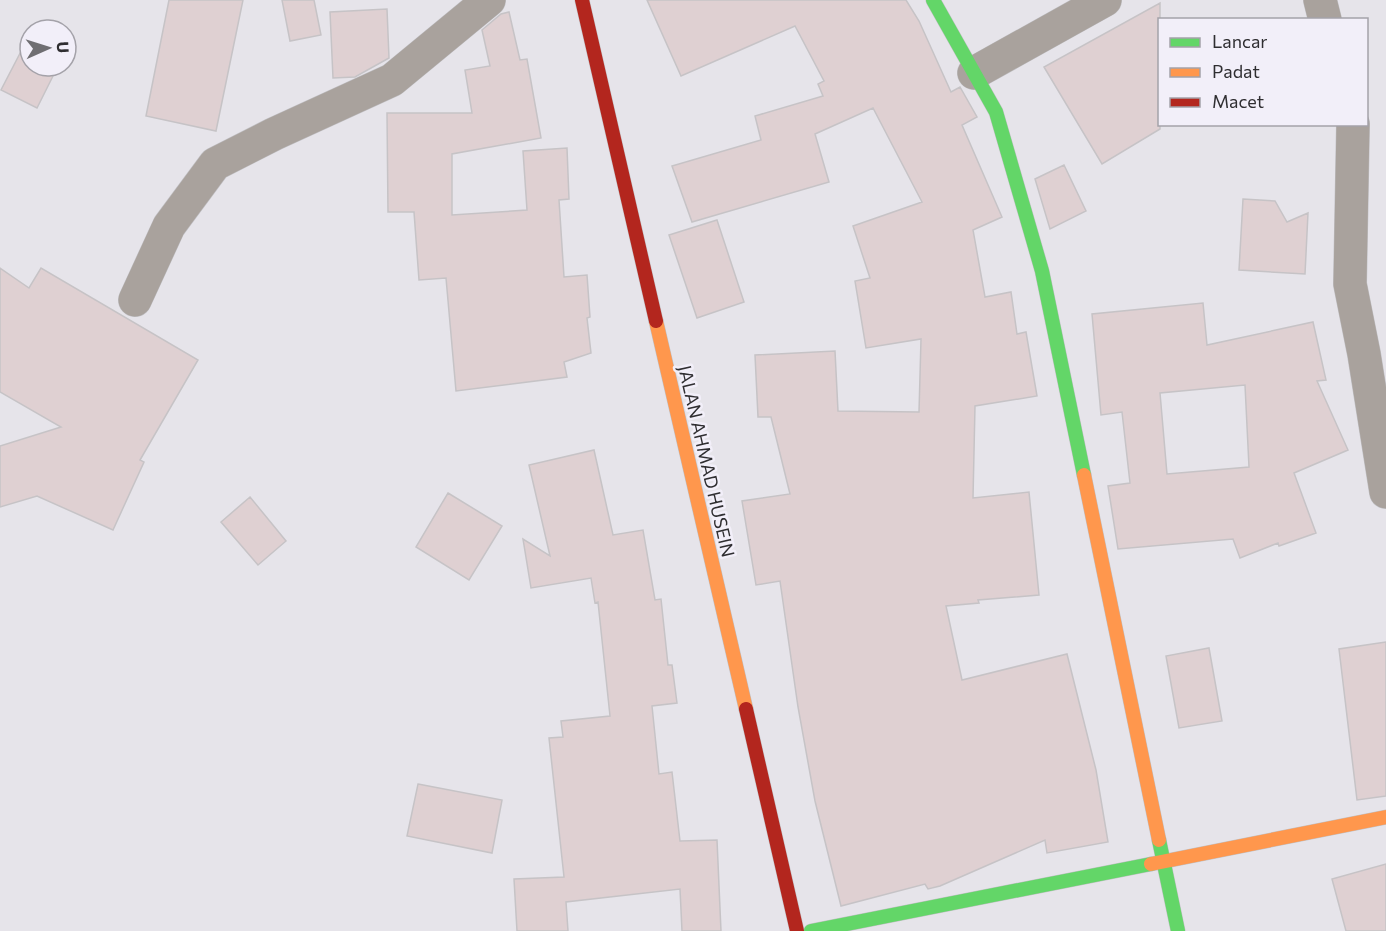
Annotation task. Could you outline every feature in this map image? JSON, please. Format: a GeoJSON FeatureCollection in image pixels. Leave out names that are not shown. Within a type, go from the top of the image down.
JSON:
{"type":"FeatureCollection","features":[{"type":"Feature","properties":{"kind":"street"},"geometry":{"type":"LineString","coordinates":[[135,300],[169,226],[215,164],[274,134],[393,80],[489,0]]}},
{"type":"Feature","properties":{"kind":"street","name":"JALAN AHMAD HUSEIN"},"geometry":{"type":"LineString","coordinates":[[582,0],[797,931]]}},
{"type":"Feature","properties":{"kind":"street"},"geometry":{"type":"LineString","coordinates":[[933,0],[996,112],[1042,271],[1178,931]]}},
{"type":"Feature","properties":{"kind":"street"},"geometry":{"type":"LineString","coordinates":[[974,73],[1105,0]]}},
{"type":"Feature","properties":{"kind":"street"},"geometry":{"type":"LineString","coordinates":[[1320,0],[1324,18]]}},
{"type":"Feature","properties":{"kind":"street"},"geometry":{"type":"LineString","coordinates":[[1353,126],[1350,284],[1364,354],[1385,486]]}},
{"type":"Feature","properties":{"kind":"street"},"geometry":{"type":"LineString","coordinates":[[811,931],[1164,863],[1386,817]]}},
{"type":"Feature","properties":{"kind":"building"},"geometry":{"type":"Polygon","coordinates":[[[169,0],[243,0],[216,131],[146,116],[169,0]]]}},
{"type":"Feature","properties":{"kind":"building"},"geometry":{"type":"Polygon","coordinates":[[[282,0],[314,0],[321,35],[290,41],[282,0]]]}},
{"type":"Feature","properties":{"kind":"building"},"geometry":{"type":"Polygon","coordinates":[[[647,0],[906,0],[919,21],[951,92],[960,87],[977,117],[962,125],[1002,217],[973,230],[985,297],[1011,292],[1017,334],[1026,332],[1037,396],[975,406],[973,498],[1029,492],[1039,595],[978,600],[979,603],[946,606],[962,680],[1067,654],[1096,770],[1108,842],[1047,853],[1045,840],[940,886],[928,889],[925,884],[841,906],[815,801],[798,707],[780,581],[756,585],[742,501],[790,494],[771,417],[758,417],[755,355],[835,351],[838,411],[919,412],[921,339],[866,348],[855,281],[870,278],[853,226],[922,202],[873,108],[815,134],[829,182],[692,222],[672,166],[761,140],[755,116],[823,96],[818,84],[824,81],[795,26],[681,76],[647,0]]]}},
{"type":"Feature","properties":{"kind":"building"},"geometry":{"type":"Polygon","coordinates":[[[1160,3],[1158,126],[1160,129],[1102,164],[1044,67],[1160,3]]]}},
{"type":"Feature","properties":{"kind":"building"},"geometry":{"type":"Polygon","coordinates":[[[387,9],[389,58],[355,77],[333,78],[330,12],[387,9]]]}},
{"type":"Feature","properties":{"kind":"building"},"geometry":{"type":"Polygon","coordinates":[[[509,12],[520,60],[527,59],[541,138],[452,154],[452,215],[527,210],[523,151],[567,148],[569,199],[559,200],[564,277],[587,275],[590,317],[587,318],[591,353],[564,362],[567,377],[456,391],[446,278],[419,280],[414,212],[388,212],[387,113],[472,113],[465,70],[490,66],[482,30],[501,14],[509,12]]]}},
{"type":"Feature","properties":{"kind":"building"},"geometry":{"type":"Polygon","coordinates":[[[18,57],[18,78],[52,78],[37,108],[1,90],[18,57]]]}},
{"type":"Feature","properties":{"kind":"building"},"geometry":{"type":"Polygon","coordinates":[[[1064,165],[1086,211],[1050,229],[1035,179],[1064,165]]]}},
{"type":"Feature","properties":{"kind":"building"},"geometry":{"type":"Polygon","coordinates":[[[1243,199],[1275,201],[1287,222],[1308,213],[1305,274],[1239,270],[1243,199]]]}},
{"type":"Feature","properties":{"kind":"building"},"geometry":{"type":"Polygon","coordinates":[[[717,220],[744,302],[697,318],[669,235],[717,220]]]}},
{"type":"Feature","properties":{"kind":"building"},"geometry":{"type":"Polygon","coordinates":[[[0,268],[29,288],[41,268],[198,360],[140,460],[144,462],[113,530],[37,496],[0,507],[0,446],[61,427],[0,392],[0,268]]]}},
{"type":"Feature","properties":{"kind":"building"},"geometry":{"type":"Polygon","coordinates":[[[1203,303],[1207,345],[1313,322],[1326,380],[1317,381],[1348,450],[1294,473],[1316,533],[1279,546],[1278,543],[1240,558],[1233,539],[1118,549],[1108,486],[1130,483],[1122,412],[1101,415],[1092,314],[1203,303]],[[1245,385],[1160,393],[1167,474],[1249,467],[1245,385]]]}},
{"type":"Feature","properties":{"kind":"building"},"geometry":{"type":"Polygon","coordinates":[[[594,450],[613,535],[643,530],[655,600],[661,599],[668,665],[672,665],[677,703],[652,706],[659,774],[672,772],[680,841],[717,840],[721,931],[682,931],[680,889],[566,902],[568,931],[517,931],[514,879],[564,877],[549,738],[563,737],[561,721],[610,716],[598,602],[595,603],[591,578],[531,588],[523,539],[550,556],[529,465],[594,450]]]}},
{"type":"Feature","properties":{"kind":"building"},"geometry":{"type":"Polygon","coordinates":[[[448,493],[502,526],[469,580],[416,547],[448,493]]]}},
{"type":"Feature","properties":{"kind":"building"},"geometry":{"type":"Polygon","coordinates":[[[250,497],[286,541],[258,565],[221,522],[250,497]]]}},
{"type":"Feature","properties":{"kind":"building"},"geometry":{"type":"Polygon","coordinates":[[[1386,642],[1386,796],[1357,800],[1339,649],[1386,642]]]}},
{"type":"Feature","properties":{"kind":"building"},"geometry":{"type":"Polygon","coordinates":[[[1209,648],[1222,721],[1179,728],[1166,656],[1209,648]]]}},
{"type":"Feature","properties":{"kind":"building"},"geometry":{"type":"Polygon","coordinates":[[[418,784],[502,800],[492,853],[407,836],[418,784]]]}},
{"type":"Feature","properties":{"kind":"building"},"geometry":{"type":"Polygon","coordinates":[[[1386,864],[1386,931],[1346,931],[1332,879],[1386,864]]]}},
{"type":"Feature","properties":{"kind":"traffic: fast"},"geometry":{"type":"LineString","coordinates":[[933,0],[996,112],[1042,271],[1084,475]]}},
{"type":"Feature","properties":{"kind":"traffic: fast"},"geometry":{"type":"LineString","coordinates":[[1159,840],[1178,931]]}},
{"type":"Feature","properties":{"kind":"traffic: fast"},"geometry":{"type":"LineString","coordinates":[[811,931],[1151,864]]}},
{"type":"Feature","properties":{"kind":"traffic: slow"},"geometry":{"type":"LineString","coordinates":[[656,321],[746,709]]}},
{"type":"Feature","properties":{"kind":"traffic: slow"},"geometry":{"type":"LineString","coordinates":[[1084,475],[1159,840]]}},
{"type":"Feature","properties":{"kind":"traffic: slow"},"geometry":{"type":"LineString","coordinates":[[1151,864],[1386,817]]}},
{"type":"Feature","properties":{"kind":"traffic: jam"},"geometry":{"type":"LineString","coordinates":[[582,0],[656,321]]}},
{"type":"Feature","properties":{"kind":"traffic: jam"},"geometry":{"type":"LineString","coordinates":[[746,709],[797,931]]}}]}
